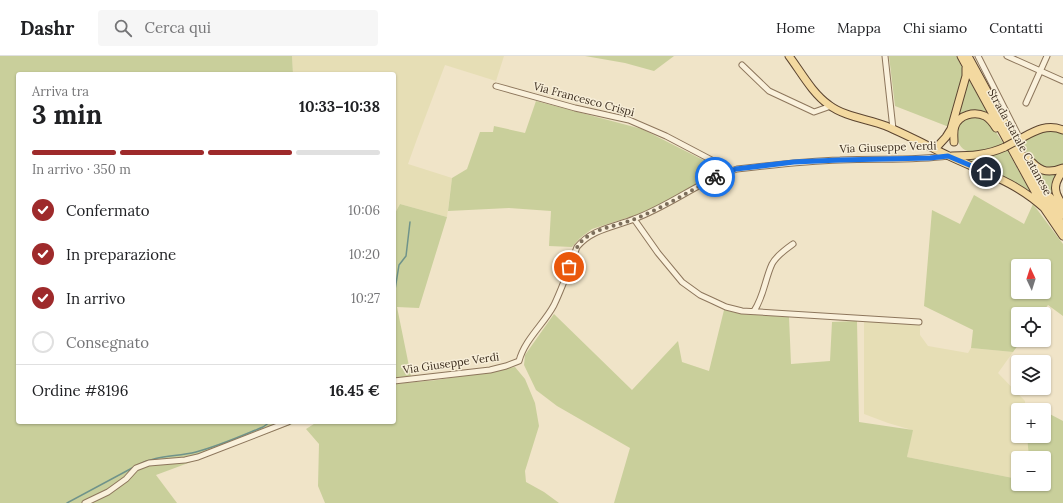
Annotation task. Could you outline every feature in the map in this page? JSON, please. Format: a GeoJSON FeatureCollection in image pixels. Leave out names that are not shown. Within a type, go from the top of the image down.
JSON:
{"type":"FeatureCollection","features":[{"type":"Feature","properties":{"kind":"main road"},"geometry":{"type":"LineString","coordinates":[[789,56],[818,95],[841,112],[893,129],[948,156],[999,178],[1024,191],[1044,208]]}},
{"type":"Feature","properties":{"kind":"main road","name":"Strada statale Catanese"},"geometry":{"type":"LineString","coordinates":[[960,56],[1036,178],[1047,201],[1063,226]]}},
{"type":"Feature","properties":{"kind":"main road","name":"Strada statale Catanese"},"geometry":{"type":"LineString","coordinates":[[968,56],[1013,141],[1044,208],[1063,236]]}},
{"type":"Feature","properties":{"kind":"main road"},"geometry":{"type":"LineString","coordinates":[[965,156],[956,147],[951,137],[951,129],[966,76],[966,66]]}},
{"type":"Feature","properties":{"kind":"main road"},"geometry":{"type":"LineString","coordinates":[[954,142],[954,131],[957,122],[965,116],[974,114],[984,116],[1013,141],[1034,165],[1046,171],[1063,170]]}},
{"type":"Feature","properties":{"kind":"main road"},"geometry":{"type":"LineString","coordinates":[[948,156],[985,154],[1044,127],[1063,130]]}},
{"type":"Feature","properties":{"kind":"main road"},"geometry":{"type":"LineString","coordinates":[[935,149],[951,129]]}},
{"type":"Feature","properties":{"kind":"main road"},"geometry":{"type":"LineString","coordinates":[[1063,170],[1056,180],[1055,187],[1058,199],[1063,205]]}},
{"type":"Feature","properties":{"kind":"main road"},"geometry":{"type":"LineString","coordinates":[[1036,178],[1063,215]]}},
{"type":"Feature","properties":{"kind":"street"},"geometry":{"type":"LineString","coordinates":[[885,56],[893,129]]}},
{"type":"Feature","properties":{"kind":"street"},"geometry":{"type":"LineString","coordinates":[[978,56],[993,84],[1013,141]]}},
{"type":"Feature","properties":{"kind":"street"},"geometry":{"type":"LineString","coordinates":[[1007,56],[1063,81]]}},
{"type":"Feature","properties":{"kind":"street"},"geometry":{"type":"LineString","coordinates":[[1026,104],[1047,56]]}},
{"type":"Feature","properties":{"kind":"street"},"geometry":{"type":"LineString","coordinates":[[742,65],[769,91],[814,112],[831,106]]}},
{"type":"Feature","properties":{"kind":"street","name":"Via Francesco Crispi"},"geometry":{"type":"LineString","coordinates":[[496,86],[575,108],[629,120],[672,139],[723,166],[728,172]]}},
{"type":"Feature","properties":{"kind":"street"},"geometry":{"type":"LineString","coordinates":[[930,158],[935,149]]}},
{"type":"Feature","properties":{"kind":"street","name":"Via Giuseppe Verdi"},"geometry":{"type":"LineString","coordinates":[[396,382],[490,370],[519,361],[521,353],[528,341],[553,306],[577,246],[582,240],[604,228],[634,219],[666,205],[716,177],[728,172],[736,169],[794,162],[930,158],[948,156]]}},
{"type":"Feature","properties":{"kind":"street"},"geometry":{"type":"LineString","coordinates":[[634,219],[658,253],[682,282],[700,295],[726,307],[754,311],[919,322]]}},
{"type":"Feature","properties":{"kind":"street"},"geometry":{"type":"LineString","coordinates":[[754,311],[760,302],[773,262],[793,244]]}},
{"type":"Feature","properties":{"kind":"street"},"geometry":{"type":"LineString","coordinates":[[85,503],[108,492],[126,479],[136,468],[149,463],[185,460],[283,424]]}},
{"type":"Feature","properties":{"kind":"shaded area"},"geometry":{"type":"Polygon","coordinates":[[[292,56],[504,56],[496,81],[445,65],[408,164],[452,178],[447,217],[400,204],[396,211],[396,72],[293,72],[292,56]]]}},
{"type":"Feature","properties":{"kind":"shaded area"},"geometry":{"type":"Polygon","coordinates":[[[864,320],[920,324],[920,335],[928,346],[968,353],[971,348],[1013,352],[998,373],[1011,386],[1011,395],[1019,395],[1025,401],[1025,403],[1011,403],[1011,443],[1028,443],[1028,451],[1011,451],[1011,478],[907,457],[912,430],[864,414],[864,320]]]}},
{"type":"Feature","properties":{"kind":"green space"},"geometry":{"type":"Polygon","coordinates":[[[0,56],[292,56],[293,72],[16,72],[16,424],[293,424],[156,475],[177,503],[0,503],[0,56]]]}},
{"type":"Feature","properties":{"kind":"green space"},"geometry":{"type":"Polygon","coordinates":[[[585,56],[674,56],[654,71],[625,63],[585,56]]]}},
{"type":"Feature","properties":{"kind":"green space"},"geometry":{"type":"Polygon","coordinates":[[[889,56],[956,56],[962,67],[964,76],[949,127],[895,106],[889,56]]]}},
{"type":"Feature","properties":{"kind":"green space"},"geometry":{"type":"Polygon","coordinates":[[[968,78],[990,117],[983,113],[955,122],[968,78]]]}},
{"type":"Feature","properties":{"kind":"green space"},"geometry":{"type":"Polygon","coordinates":[[[536,101],[642,129],[721,169],[672,199],[639,214],[592,229],[580,238],[572,247],[549,246],[551,211],[509,208],[448,211],[452,178],[467,169],[480,132],[493,132],[494,126],[525,133],[536,101]]]}},
{"type":"Feature","properties":{"kind":"green space"},"geometry":{"type":"Polygon","coordinates":[[[976,115],[989,122],[1004,144],[991,149],[974,152],[965,150],[962,147],[957,139],[956,129],[960,122],[965,118],[976,115]]]}},
{"type":"Feature","properties":{"kind":"green space"},"geometry":{"type":"Polygon","coordinates":[[[1047,130],[1058,131],[1063,134],[1063,165],[1052,170],[1034,163],[1020,143],[1047,130]]]}},
{"type":"Feature","properties":{"kind":"green space"},"geometry":{"type":"Polygon","coordinates":[[[1007,150],[1030,191],[999,174],[961,159],[984,158],[1007,150]]]}},
{"type":"Feature","properties":{"kind":"green space"},"geometry":{"type":"Polygon","coordinates":[[[1034,169],[1058,173],[1053,183],[1056,201],[1034,169]]]}},
{"type":"Feature","properties":{"kind":"green space"},"geometry":{"type":"Polygon","coordinates":[[[974,195],[1024,224],[1033,204],[1063,244],[1063,316],[1048,305],[1046,307],[1011,307],[1011,347],[1017,347],[1013,352],[971,348],[973,330],[924,306],[932,210],[960,224],[974,195]]]}},
{"type":"Feature","properties":{"kind":"green space"},"geometry":{"type":"Polygon","coordinates":[[[400,204],[447,217],[419,308],[397,307],[411,376],[396,378],[396,211],[400,204]]]}},
{"type":"Feature","properties":{"kind":"green space"},"geometry":{"type":"Polygon","coordinates":[[[724,310],[741,314],[789,317],[791,364],[830,361],[832,322],[857,321],[859,422],[913,430],[907,457],[1011,478],[1011,491],[1051,491],[1051,451],[1028,451],[1028,443],[1051,443],[1051,415],[1063,421],[1063,503],[614,503],[630,448],[557,406],[536,390],[524,365],[525,355],[554,314],[632,390],[678,341],[682,362],[709,371],[724,310]]]}},
{"type":"Feature","properties":{"kind":"green space"},"geometry":{"type":"Polygon","coordinates":[[[515,367],[525,379],[535,403],[539,426],[525,471],[526,482],[544,492],[559,503],[325,503],[318,486],[319,444],[306,429],[314,424],[396,424],[396,384],[437,380],[515,367]]]}},
{"type":"Feature","properties":{"kind":"waterway"},"geometry":{"type":"LineString","coordinates":[[396,284],[399,265],[406,256],[410,222]]}},
{"type":"Feature","properties":{"kind":"waterway"},"geometry":{"type":"LineString","coordinates":[[138,465],[152,459],[189,454],[213,447],[267,424]]}},
{"type":"Feature","properties":{"kind":"waterway"},"geometry":{"type":"LineString","coordinates":[[67,503],[134,467]]}},
{"type":"Feature","properties":{"kind":"way so far"},"geometry":{"type":"LineString","coordinates":[[569,267],[577,246],[582,240],[590,235],[604,228],[634,219],[666,205],[715,177]]}},
{"type":"Feature","properties":{"kind":"route"},"geometry":{"type":"LineString","coordinates":[[715,177],[736,169],[794,162],[930,158],[948,156],[986,172]]}}]}
